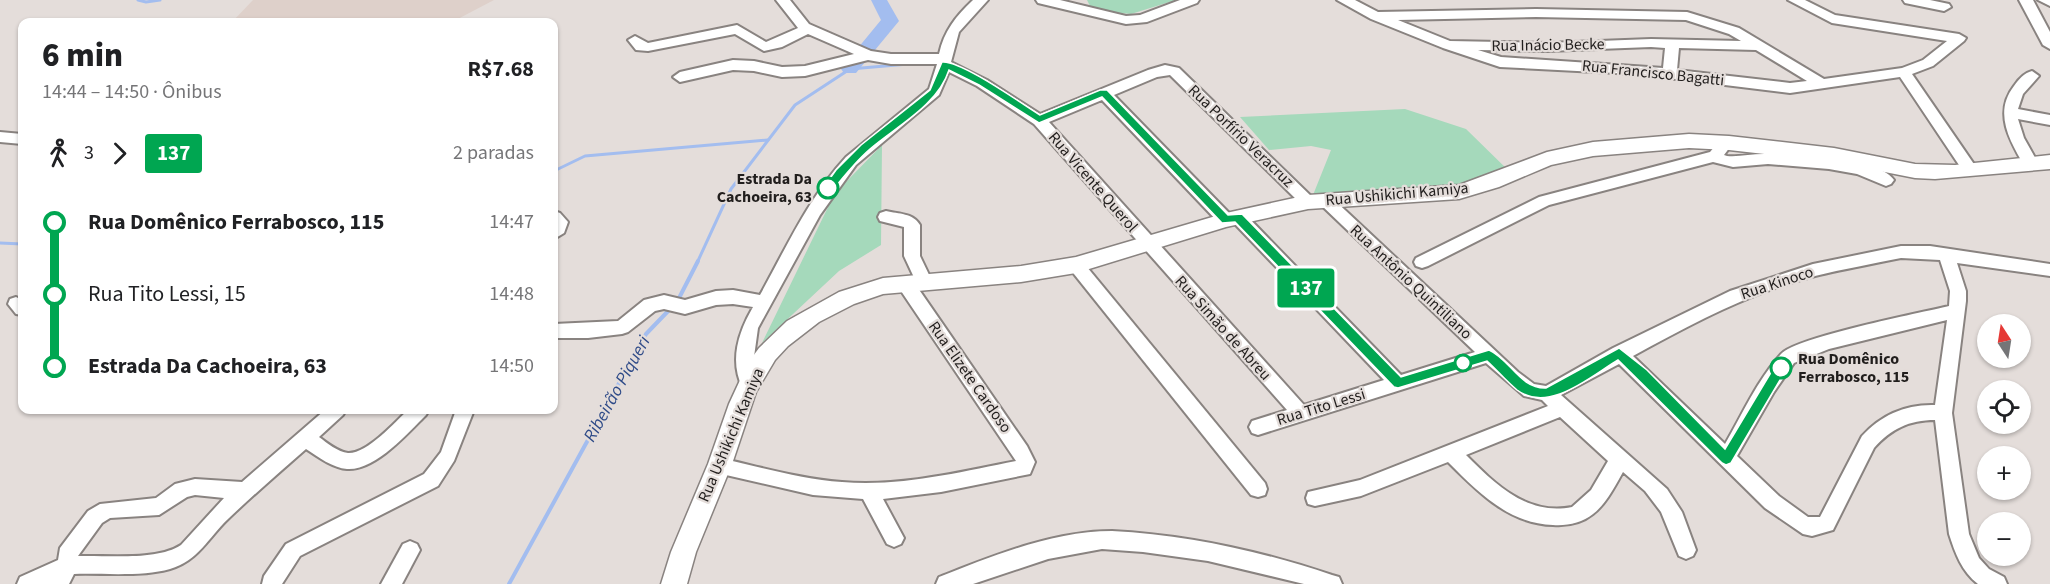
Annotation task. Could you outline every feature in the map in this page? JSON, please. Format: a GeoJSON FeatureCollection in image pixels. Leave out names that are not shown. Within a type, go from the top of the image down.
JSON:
{"type":"FeatureCollection","features":[{"type":"Feature","properties":{"kind":"main road","name":"Rua Ushikichi Kamiya"},"geometry":{"type":"LineString","coordinates":[[674,584],[686,542],[720,466],[755,370],[769,351],[806,320],[862,292],[914,282],[1021,274],[1076,265],[1232,218],[1317,201],[1459,192],[1492,182],[1554,157],[1593,149],[1689,141],[1721,150],[1834,154],[1915,171],[1955,172],[2050,162]]}},
{"type":"Feature","properties":{"kind":"street"},"geometry":{"type":"LineString","coordinates":[[783,0],[807,29],[868,55],[891,59],[946,62]]}},
{"type":"Feature","properties":{"kind":"street"},"geometry":{"type":"LineString","coordinates":[[749,384],[745,376],[746,342],[750,328],[814,211],[840,173],[865,148],[925,101],[940,82],[950,38],[957,24],[981,0]]}},
{"type":"Feature","properties":{"kind":"street"},"geometry":{"type":"LineString","coordinates":[[1043,0],[1083,5],[1134,20],[1192,0]]}},
{"type":"Feature","properties":{"kind":"street","name":"Rua Inácio Becke"},"geometry":{"type":"LineString","coordinates":[[1344,0],[1376,16],[1448,45],[1761,46]]}},
{"type":"Feature","properties":{"kind":"street"},"geometry":{"type":"LineString","coordinates":[[1573,0],[1602,14]]}},
{"type":"Feature","properties":{"kind":"street","name":"Rua Francisco Bagatti"},"geometry":{"type":"LineString","coordinates":[[1448,45],[1500,62],[1583,66],[1782,87],[1824,85],[1904,72],[1928,63],[1959,38],[1824,16],[1795,0]]}},
{"type":"Feature","properties":{"kind":"street"},"geometry":{"type":"LineString","coordinates":[[1910,0],[1942,3]]}},
{"type":"Feature","properties":{"kind":"street"},"geometry":{"type":"LineString","coordinates":[[2026,0],[2050,45]]}},
{"type":"Feature","properties":{"kind":"street"},"geometry":{"type":"LineString","coordinates":[[2045,0],[2050,2]]}},
{"type":"Feature","properties":{"kind":"street"},"geometry":{"type":"LineString","coordinates":[[1376,16],[1661,14],[1695,18],[1734,31],[1824,85]]}},
{"type":"Feature","properties":{"kind":"street"},"geometry":{"type":"LineString","coordinates":[[635,40],[641,47],[648,47],[737,29],[758,45],[770,46],[807,29]]}},
{"type":"Feature","properties":{"kind":"street"},"geometry":{"type":"LineString","coordinates":[[1670,74],[1672,44]]}},
{"type":"Feature","properties":{"kind":"street"},"geometry":{"type":"LineString","coordinates":[[680,77],[733,65],[754,66],[782,72],[805,71],[868,55]]}},
{"type":"Feature","properties":{"kind":"street","name":"Rua Vicente Querol"},"geometry":{"type":"LineString","coordinates":[[946,62],[1039,120],[1147,244]]}},
{"type":"Feature","properties":{"kind":"street","name":"Rua Porfírio Veracruz"},"geometry":{"type":"LineString","coordinates":[[1104,93],[1153,73],[1165,70],[1174,71],[1317,201]]}},
{"type":"Feature","properties":{"kind":"street"},"geometry":{"type":"LineString","coordinates":[[1904,72],[1970,170]]}},
{"type":"Feature","properties":{"kind":"street"},"geometry":{"type":"LineString","coordinates":[[2030,163],[2014,135],[2010,112],[2015,94],[2032,76]]}},
{"type":"Feature","properties":{"kind":"street"},"geometry":{"type":"LineString","coordinates":[[1039,120],[1104,93],[1398,383]]}},
{"type":"Feature","properties":{"kind":"street"},"geometry":{"type":"LineString","coordinates":[[2010,112],[2050,120]]}},
{"type":"Feature","properties":{"kind":"street"},"geometry":{"type":"LineString","coordinates":[[0,137],[18,139]]}},
{"type":"Feature","properties":{"kind":"street"},"geometry":{"type":"LineString","coordinates":[[1422,262],[1544,201],[1721,150],[1726,162],[1767,159],[1830,165],[1867,172],[1886,180]]}},
{"type":"Feature","properties":{"kind":"street","name":"Rua Antônio Quintiliano"},"geometry":{"type":"LineString","coordinates":[[1317,201],[1523,387],[1537,393],[1546,393]]}},
{"type":"Feature","properties":{"kind":"street"},"geometry":{"type":"LineString","coordinates":[[886,217],[910,222],[914,282]]}},
{"type":"Feature","properties":{"kind":"street","name":"Rua Simão de Abreu"},"geometry":{"type":"LineString","coordinates":[[1147,244],[1299,412]]}},
{"type":"Feature","properties":{"kind":"street","name":"Rua Kinoco"},"geometry":{"type":"LineString","coordinates":[[1619,353],[1696,314],[1789,277],[1901,252],[1923,251],[2050,270]]}},
{"type":"Feature","properties":{"kind":"street"},"geometry":{"type":"LineString","coordinates":[[1946,255],[1958,291],[1943,413],[1963,550],[1972,567],[1994,583]]}},
{"type":"Feature","properties":{"kind":"street"},"geometry":{"type":"LineString","coordinates":[[1076,265],[1258,489]]}},
{"type":"Feature","properties":{"kind":"street","name":"Rua Elizete Cardoso"},"geometry":{"type":"LineString","coordinates":[[868,490],[941,484],[1019,470],[1026,465],[1021,452],[914,282]]}},
{"type":"Feature","properties":{"kind":"street"},"geometry":{"type":"LineString","coordinates":[[558,331],[588,331],[622,327],[650,304],[664,302],[685,307],[716,298],[733,297],[763,302]]}},
{"type":"Feature","properties":{"kind":"street"},"geometry":{"type":"LineString","coordinates":[[1726,459],[1768,387],[1788,358],[1829,342],[1957,311]]}},
{"type":"Feature","properties":{"kind":"street"},"geometry":{"type":"LineString","coordinates":[[1686,550],[1679,524],[1669,505],[1656,488],[1615,455],[1546,393],[1619,353],[1643,374],[1746,479],[1803,525],[1819,527],[1826,524],[1830,518],[1868,442],[1876,432],[1902,416],[1923,412],[1943,413]]}},
{"type":"Feature","properties":{"kind":"street","name":"Rua Tito Lessi"},"geometry":{"type":"LineString","coordinates":[[1258,427],[1299,412],[1489,355]]}},
{"type":"Feature","properties":{"kind":"street"},"geometry":{"type":"LineString","coordinates":[[1315,498],[1361,488],[1563,408]]}},
{"type":"Feature","properties":{"kind":"street"},"geometry":{"type":"LineString","coordinates":[[27,584],[68,565],[168,561],[188,551],[219,515],[305,438],[328,414]]}},
{"type":"Feature","properties":{"kind":"street"},"geometry":{"type":"LineString","coordinates":[[305,438],[339,459],[357,460],[378,448],[416,414]]}},
{"type":"Feature","properties":{"kind":"street"},"geometry":{"type":"LineString","coordinates":[[271,583],[293,550],[431,480],[442,469],[451,451],[464,414]]}},
{"type":"Feature","properties":{"kind":"street"},"geometry":{"type":"LineString","coordinates":[[1452,453],[1503,501],[1524,512],[1551,518],[1566,517],[1585,509],[1615,469],[1617,461],[1615,455]]}},
{"type":"Feature","properties":{"kind":"street"},"geometry":{"type":"LineString","coordinates":[[720,466],[813,487],[844,491],[868,490],[894,538]]}},
{"type":"Feature","properties":{"kind":"street"},"geometry":{"type":"LineString","coordinates":[[59,584],[68,565],[67,554],[95,517],[107,510],[159,506],[182,490],[195,487],[245,491]]}},
{"type":"Feature","properties":{"kind":"street"},"geometry":{"type":"LineString","coordinates":[[946,584],[1054,549],[1083,542],[1142,542],[1223,553],[1265,562],[1332,584]]}},
{"type":"Feature","properties":{"kind":"street"},"geometry":{"type":"LineString","coordinates":[[391,584],[410,550]]}},
{"type":"Feature","properties":{"kind":"shaded area"},"geometry":{"type":"Polygon","coordinates":[[[253,0],[494,0],[460,18],[236,18],[253,0]]]}},
{"type":"Feature","properties":{"kind":"green space"},"geometry":{"type":"Polygon","coordinates":[[[1087,0],[1176,0],[1131,14],[1092,10],[1087,0]]]}},
{"type":"Feature","properties":{"kind":"green space"},"geometry":{"type":"Polygon","coordinates":[[[1405,109],[1466,129],[1512,174],[1447,188],[1313,195],[1331,150],[1311,146],[1269,150],[1240,117],[1405,109]]]}},
{"type":"Feature","properties":{"kind":"green space"},"geometry":{"type":"Polygon","coordinates":[[[882,145],[881,245],[839,271],[762,343],[831,201],[882,145]]]}},
{"type":"Feature","properties":{"kind":"waterway"},"geometry":{"type":"LineString","coordinates":[[138,0],[146,2],[160,0]]}},
{"type":"Feature","properties":{"kind":"waterway","name":"Ribeirão Piqueri"},"geometry":{"type":"LineString","coordinates":[[850,69],[890,21],[879,0]]}},
{"type":"Feature","properties":{"kind":"waterway","name":"Ribeirão Piqueri"},"geometry":{"type":"LineString","coordinates":[[697,263],[731,189],[795,105],[850,69],[920,63]]}},
{"type":"Feature","properties":{"kind":"waterway"},"geometry":{"type":"LineString","coordinates":[[558,169],[585,156],[768,140]]}},
{"type":"Feature","properties":{"kind":"waterway"},"geometry":{"type":"LineString","coordinates":[[0,243],[18,244]]}},
{"type":"Feature","properties":{"kind":"waterway","name":"Ribeirão Piqueri"},"geometry":{"type":"LineString","coordinates":[[677,302],[697,263]]}},
{"type":"Feature","properties":{"kind":"waterway","name":"Ribeirão Piqueri"},"geometry":{"type":"LineString","coordinates":[[509,584],[646,334],[672,307]]}},
{"type":"Feature","properties":{"kind":"bus line","name":"137"},"geometry":{"type":"LineString","coordinates":[[828,188],[865,148],[934,92],[946,65],[1021,106],[1039,120],[1104,93],[1226,220],[1238,217],[1398,383],[1489,355],[1523,387],[1537,393],[1546,393],[1619,353],[1643,374],[1726,459],[1781,368]]}},
{"type":"Feature","properties":{"kind":"place","name":"Estrada Da Cachoeira, 63"},"geometry":{"type":"Point","coordinates":[828,188]}},
{"type":"Feature","properties":{"kind":"place","name":"Rua Domênico Ferrabosco, 115"},"geometry":{"type":"Point","coordinates":[1781,368]}}]}
